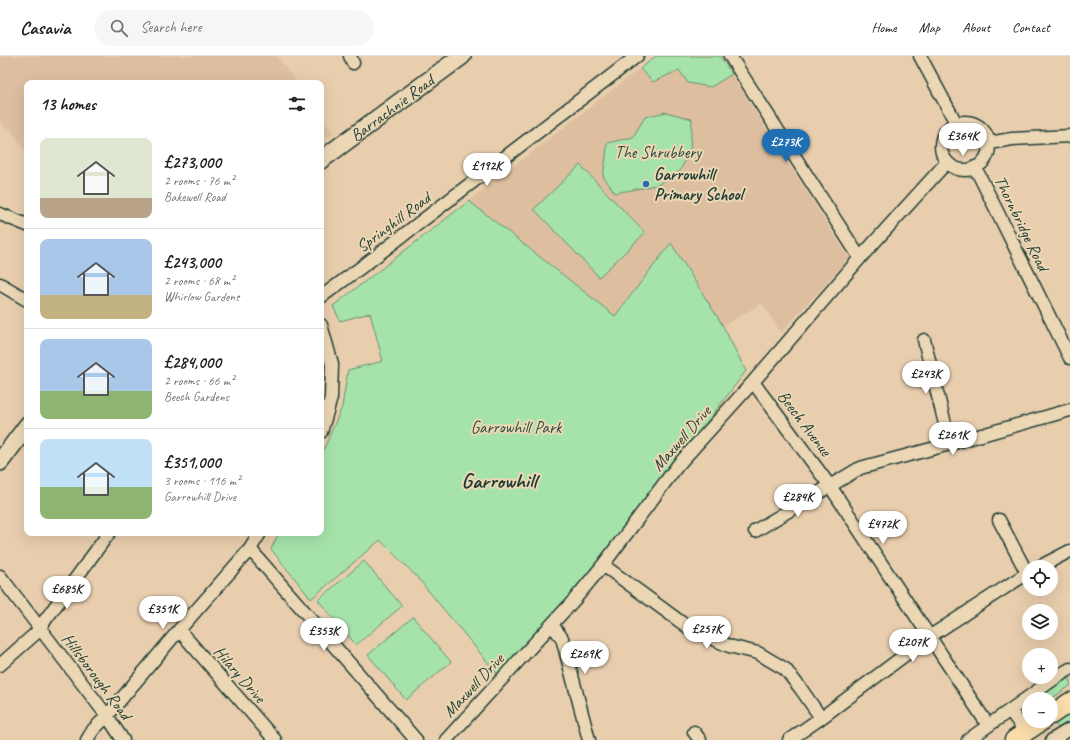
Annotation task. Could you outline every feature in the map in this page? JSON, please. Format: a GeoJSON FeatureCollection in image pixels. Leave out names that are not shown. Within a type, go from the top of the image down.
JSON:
{"type":"FeatureCollection","features":[{"type":"Feature","properties":{"kind":"main road","name":"Barrachnie Road"},"geometry":{"type":"LineString","coordinates":[[324,158],[462,56]]}},
{"type":"Feature","properties":{"kind":"main road"},"geometry":{"type":"LineString","coordinates":[[0,462],[24,430]]}},
{"type":"Feature","properties":{"kind":"main road"},"geometry":{"type":"LineString","coordinates":[[1058,710],[1070,702]]}},
{"type":"Feature","properties":{"kind":"main road"},"geometry":{"type":"LineString","coordinates":[[1020,736],[1032,728]]}},
{"type":"Feature","properties":{"kind":"street","name":"Springhill Road"},"geometry":{"type":"LineString","coordinates":[[324,295],[637,56]]}},
{"type":"Feature","properties":{"kind":"street"},"geometry":{"type":"LineString","coordinates":[[730,56],[860,258]]}},
{"type":"Feature","properties":{"kind":"street"},"geometry":{"type":"LineString","coordinates":[[920,56],[956,124]]}},
{"type":"Feature","properties":{"kind":"street"},"geometry":{"type":"LineString","coordinates":[[970,122],[977,125],[987,136],[989,143],[986,157],[975,167],[960,169],[948,162],[943,155],[941,148],[944,134],[949,128],[956,124],[970,122]]}},
{"type":"Feature","properties":{"kind":"street"},"geometry":{"type":"LineString","coordinates":[[989,143],[1012,139],[1070,136]]}},
{"type":"Feature","properties":{"kind":"street","name":"Maxwell Drive"},"geometry":{"type":"LineString","coordinates":[[446,740],[575,599],[603,565],[678,466],[860,258],[948,162]]}},
{"type":"Feature","properties":{"kind":"street","name":"Thornbridge Road"},"geometry":{"type":"LineString","coordinates":[[975,167],[1070,358]]}},
{"type":"Feature","properties":{"kind":"street"},"geometry":{"type":"LineString","coordinates":[[0,214],[24,224]]}},
{"type":"Feature","properties":{"kind":"street"},"geometry":{"type":"LineString","coordinates":[[0,284],[24,298]]}},
{"type":"Feature","properties":{"kind":"street"},"geometry":{"type":"LineString","coordinates":[[324,336],[332,364],[332,398],[324,423]]}},
{"type":"Feature","properties":{"kind":"street"},"geometry":{"type":"LineString","coordinates":[[924,340],[950,444]]}},
{"type":"Feature","properties":{"kind":"street","name":"Beech Avenue"},"geometry":{"type":"LineString","coordinates":[[753,382],[830,486],[988,725]]}},
{"type":"Feature","properties":{"kind":"street"},"geometry":{"type":"LineString","coordinates":[[754,531],[860,468],[1070,410]]}},
{"type":"Feature","properties":{"kind":"street"},"geometry":{"type":"LineString","coordinates":[[999,520],[1022,562]]}},
{"type":"Feature","properties":{"kind":"street"},"geometry":{"type":"LineString","coordinates":[[0,665],[40,628],[107,536]]}},
{"type":"Feature","properties":{"kind":"street"},"geometry":{"type":"LineString","coordinates":[[86,740],[250,549],[258,536]]}},
{"type":"Feature","properties":{"kind":"street"},"geometry":{"type":"LineString","coordinates":[[250,549],[416,740]]}},
{"type":"Feature","properties":{"kind":"street"},"geometry":{"type":"LineString","coordinates":[[1053,560],[1070,551]]}},
{"type":"Feature","properties":{"kind":"street"},"geometry":{"type":"LineString","coordinates":[[603,565],[689,628],[728,646],[758,653],[785,669],[802,689],[821,718]]}},
{"type":"Feature","properties":{"kind":"street","name":"Hillsborough Road"},"geometry":{"type":"LineString","coordinates":[[0,576],[123,740]]}},
{"type":"Feature","properties":{"kind":"street"},"geometry":{"type":"LineString","coordinates":[[789,740],[821,718],[929,637],[1022,577]]}},
{"type":"Feature","properties":{"kind":"street"},"geometry":{"type":"LineString","coordinates":[[552,625],[562,638],[590,740]]}},
{"type":"Feature","properties":{"kind":"street","name":"Hilary Drive"},"geometry":{"type":"LineString","coordinates":[[179,630],[275,740]]}},
{"type":"Feature","properties":{"kind":"street"},"geometry":{"type":"LineString","coordinates":[[968,740],[1070,669]]}},
{"type":"Feature","properties":{"kind":"street"},"geometry":{"type":"LineString","coordinates":[[1010,710],[1020,736]]}},
{"type":"Feature","properties":{"kind":"street"},"geometry":{"type":"LineString","coordinates":[[1052,740],[1070,729]]}},
{"type":"Feature","properties":{"kind":"shaded area"},"geometry":{"type":"Polygon","coordinates":[[[0,56],[277,56],[295,80],[24,80],[24,149],[9,127],[6,129],[0,121],[0,56]]]}},
{"type":"Feature","properties":{"kind":"shaded area","name":"Garrowhill Primary School"},"geometry":{"type":"Polygon","coordinates":[[[656,56],[720,56],[849,258],[781,333],[762,303],[723,326],[671,244],[616,316],[469,201],[656,56]]]}},
{"type":"Feature","properties":{"kind":"shaded area"},"geometry":{"type":"Polygon","coordinates":[[[324,121],[333,133],[324,140],[324,121]]]}},
{"type":"Feature","properties":{"kind":"green space"},"geometry":{"type":"Polygon","coordinates":[[[656,56],[720,56],[732,74],[711,87],[688,83],[679,70],[653,82],[640,69],[656,56]]]}},
{"type":"Feature","properties":{"kind":"green space","name":"The Shrubbery"},"geometry":{"type":"Polygon","coordinates":[[[666,112],[692,119],[690,150],[680,171],[659,184],[615,193],[603,176],[607,143],[633,137],[645,117],[666,112]]]}},
{"type":"Feature","properties":{"kind":"green space"},"geometry":{"type":"Polygon","coordinates":[[[580,165],[645,233],[599,277],[534,209],[580,165]]]}},
{"type":"Feature","properties":{"kind":"green space","name":"Garrowhill Park"},"geometry":{"type":"Polygon","coordinates":[[[469,201],[615,316],[671,243],[723,326],[746,371],[601,560],[500,677],[416,576],[380,540],[311,599],[271,549],[278,536],[324,536],[324,448],[342,407],[348,370],[383,361],[370,313],[340,321],[333,306],[469,201]]]}},
{"type":"Feature","properties":{"kind":"green space"},"geometry":{"type":"Polygon","coordinates":[[[364,561],[402,606],[356,645],[318,600],[364,561]]]}},
{"type":"Feature","properties":{"kind":"green space"},"geometry":{"type":"Polygon","coordinates":[[[413,617],[451,662],[406,700],[368,655],[413,617]]]}},
{"type":"Feature","properties":{"kind":"green space"},"geometry":{"type":"Polygon","coordinates":[[[1070,677],[1070,686],[1058,694],[1058,692],[1047,692],[1070,677]]]}},
{"type":"Feature","properties":{"kind":"green space"},"geometry":{"type":"Polygon","coordinates":[[[1070,713],[1070,722],[1060,729],[1058,727],[1058,720],[1070,713]]]}},
{"type":"Feature","properties":{"kind":"place","name":"Garrowhill Primary School"},"geometry":{"type":"Point","coordinates":[646,184]}},
{"type":"Feature","properties":{"kind":"district","name":"Garrowhill"},"geometry":{"type":"Point","coordinates":[499,481]}}]}
